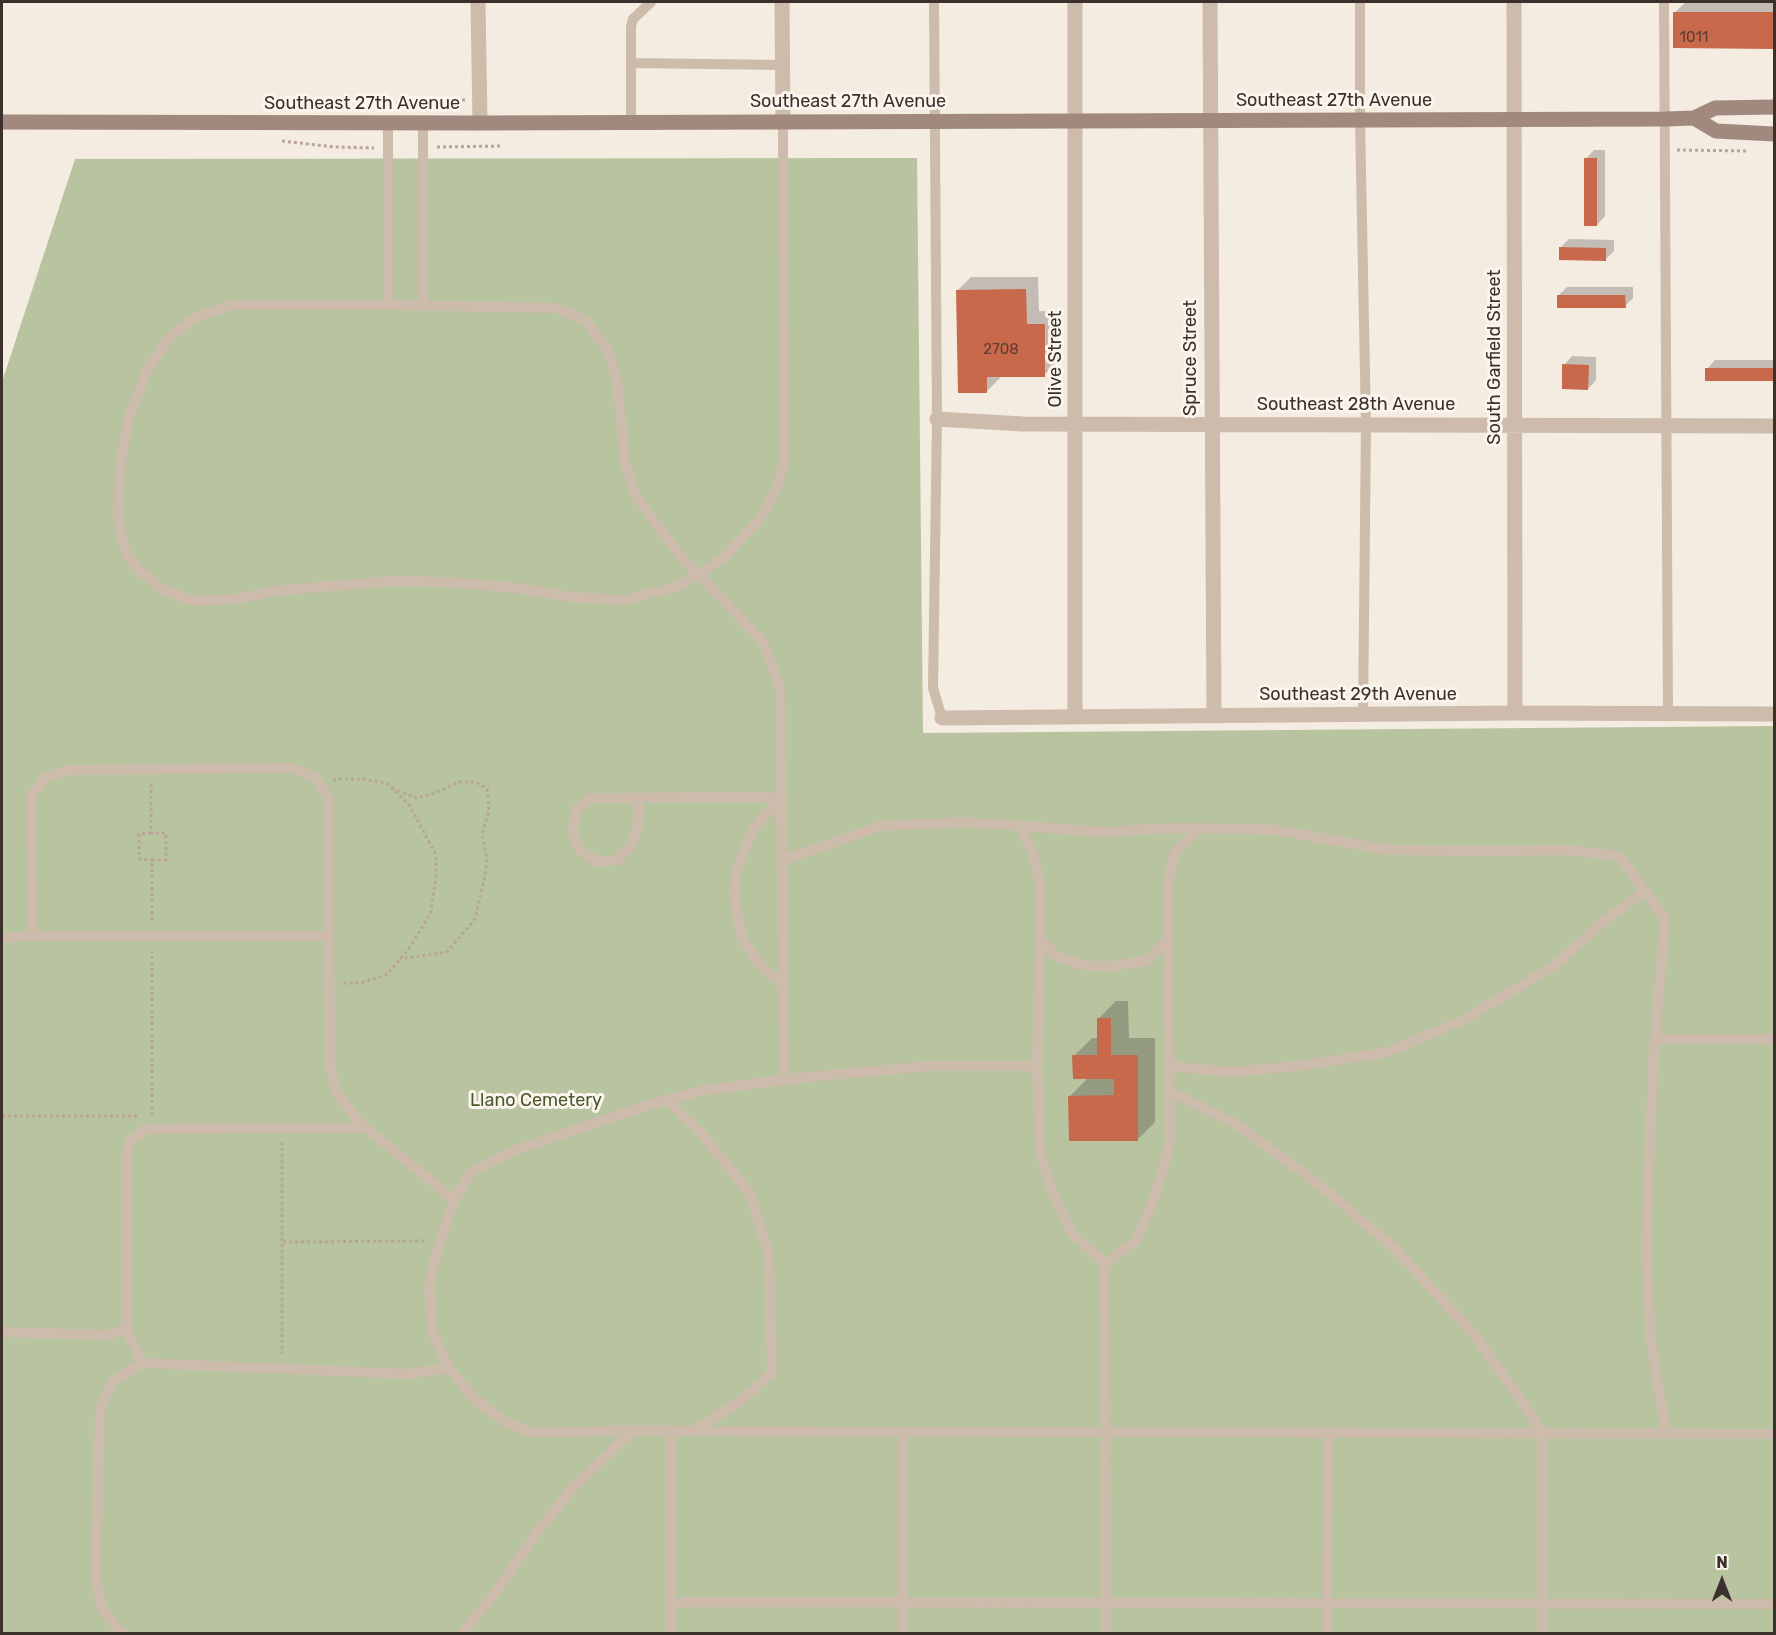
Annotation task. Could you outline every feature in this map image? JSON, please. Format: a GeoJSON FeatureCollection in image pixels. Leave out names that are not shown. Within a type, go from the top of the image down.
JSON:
{"type":"FeatureCollection","features":[{"type":"Feature","properties":{"kind":"main road","name":"Southeast 27th Avenue"},"geometry":{"type":"LineString","coordinates":[[2,122],[480,123],[1665,119],[1694,118],[1715,108],[1774,107]]}},
{"type":"Feature","properties":{"kind":"main road","name":"Southeast 27th Avenue"},"geometry":{"type":"LineString","coordinates":[[1694,118],[1716,131],[1774,134]]}},
{"type":"Feature","properties":{"kind":"street"},"geometry":{"type":"LineString","coordinates":[[478,2],[480,123]]}},
{"type":"Feature","properties":{"kind":"street"},"geometry":{"type":"LineString","coordinates":[[782,2],[783,122]]}},
{"type":"Feature","properties":{"kind":"street","name":"Olive Street"},"geometry":{"type":"LineString","coordinates":[[1075,2],[1075,717]]}},
{"type":"Feature","properties":{"kind":"street","name":"Spruce Street"},"geometry":{"type":"LineString","coordinates":[[1210,2],[1214,715]]}},
{"type":"Feature","properties":{"kind":"street","name":"South Garfield Street"},"geometry":{"type":"LineString","coordinates":[[1514,2],[1515,713]]}},
{"type":"Feature","properties":{"kind":"street","name":"Southeast 28th Avenue"},"geometry":{"type":"LineString","coordinates":[[937,419],[1023,424],[1774,426]]}},
{"type":"Feature","properties":{"kind":"street","name":"Southeast 29th Avenue"},"geometry":{"type":"LineString","coordinates":[[942,718],[1515,713],[1774,714]]}},
{"type":"Feature","properties":{"kind":"lane"},"geometry":{"type":"LineString","coordinates":[[631,122],[631,27],[633,19],[651,2]]}},
{"type":"Feature","properties":{"kind":"lane"},"geometry":{"type":"LineString","coordinates":[[934,2],[937,419],[933,688],[942,718]]}},
{"type":"Feature","properties":{"kind":"lane"},"geometry":{"type":"LineString","coordinates":[[1359,2],[1359,120],[1366,425],[1363,714]]}},
{"type":"Feature","properties":{"kind":"lane"},"geometry":{"type":"LineString","coordinates":[[1664,2],[1668,714]]}},
{"type":"Feature","properties":{"kind":"lane"},"geometry":{"type":"LineString","coordinates":[[631,63],[783,64]]}},
{"type":"Feature","properties":{"kind":"lane"},"geometry":{"type":"LineString","coordinates":[[783,122],[784,462],[777,487],[761,518],[720,561],[698,574],[679,586],[625,600],[571,597],[517,588],[446,582],[393,581],[283,590],[234,599],[193,600],[164,590],[141,573],[126,554],[118,519],[120,468],[128,420],[147,370],[168,339],[196,317],[231,305],[388,304],[557,308],[585,320],[608,351],[617,380],[625,463],[637,498],[685,562],[698,574],[763,642],[780,688],[784,1080]]}},
{"type":"Feature","properties":{"kind":"lane"},"geometry":{"type":"LineString","coordinates":[[388,123],[388,304]]}},
{"type":"Feature","properties":{"kind":"lane"},"geometry":{"type":"LineString","coordinates":[[423,123],[423,305]]}},
{"type":"Feature","properties":{"kind":"lane"},"geometry":{"type":"LineString","coordinates":[[32,936],[31,795],[47,776],[70,770],[291,768],[315,777],[328,797],[330,1064],[335,1091],[366,1128],[454,1200]]}},
{"type":"Feature","properties":{"kind":"lane"},"geometry":{"type":"LineString","coordinates":[[639,798],[637,831],[631,846],[617,860],[598,862],[580,851],[572,832],[576,809],[591,798],[639,798],[781,798]]}},
{"type":"Feature","properties":{"kind":"lane"},"geometry":{"type":"LineString","coordinates":[[781,798],[754,828],[736,870],[734,896],[742,939],[758,962],[783,986]]}},
{"type":"Feature","properties":{"kind":"lane"},"geometry":{"type":"LineString","coordinates":[[782,861],[881,826],[964,822],[1105,832],[1168,828],[1268,829],[1390,850],[1567,850],[1619,856],[1665,918],[1655,1039],[1646,1248],[1651,1341],[1666,1434]]}},
{"type":"Feature","properties":{"kind":"lane"},"geometry":{"type":"LineString","coordinates":[[1018,826],[1033,853],[1041,890],[1037,1066],[1040,1153],[1054,1196],[1072,1233],[1105,1264],[1106,1634]]}},
{"type":"Feature","properties":{"kind":"lane"},"geometry":{"type":"LineString","coordinates":[[1105,1264],[1137,1241],[1155,1196],[1170,1143],[1168,883],[1175,852],[1199,828]]}},
{"type":"Feature","properties":{"kind":"lane"},"geometry":{"type":"LineString","coordinates":[[1169,1066],[1230,1072],[1298,1066],[1388,1052],[1463,1020],[1551,968],[1607,919],[1646,891]]}},
{"type":"Feature","properties":{"kind":"lane"},"geometry":{"type":"LineString","coordinates":[[2,938],[32,936],[329,936]]}},
{"type":"Feature","properties":{"kind":"lane"},"geometry":{"type":"LineString","coordinates":[[1040,939],[1056,956],[1078,964],[1105,967],[1147,961],[1168,939]]}},
{"type":"Feature","properties":{"kind":"lane"},"geometry":{"type":"LineString","coordinates":[[1655,1039],[1774,1039]]}},
{"type":"Feature","properties":{"kind":"lane"},"geometry":{"type":"LineString","coordinates":[[1037,1066],[930,1066],[705,1090],[667,1100],[508,1153],[472,1171],[454,1200],[440,1241],[429,1286],[432,1332],[449,1368],[473,1397],[505,1422],[534,1433],[633,1430],[1774,1434]]}},
{"type":"Feature","properties":{"kind":"lane"},"geometry":{"type":"LineString","coordinates":[[1169,1091],[1234,1123],[1315,1181],[1394,1248],[1472,1332],[1524,1404],[1542,1433],[1542,1634]]}},
{"type":"Feature","properties":{"kind":"lane"},"geometry":{"type":"LineString","coordinates":[[667,1100],[701,1133],[750,1193],[769,1255],[772,1373],[740,1401],[693,1431]]}},
{"type":"Feature","properties":{"kind":"lane"},"geometry":{"type":"LineString","coordinates":[[142,1363],[126,1328],[126,1156],[130,1141],[145,1129],[366,1128]]}},
{"type":"Feature","properties":{"kind":"lane"},"geometry":{"type":"LineString","coordinates":[[2,1332],[110,1335],[126,1328]]}},
{"type":"Feature","properties":{"kind":"lane"},"geometry":{"type":"LineString","coordinates":[[123,1634],[102,1608],[96,1580],[100,1408],[112,1382],[142,1363],[409,1374],[449,1368]]}},
{"type":"Feature","properties":{"kind":"lane"},"geometry":{"type":"LineString","coordinates":[[462,1634],[498,1589],[538,1531],[574,1487],[633,1430]]}},
{"type":"Feature","properties":{"kind":"lane"},"geometry":{"type":"LineString","coordinates":[[670,1431],[670,1634]]}},
{"type":"Feature","properties":{"kind":"lane"},"geometry":{"type":"LineString","coordinates":[[903,1432],[903,1634]]}},
{"type":"Feature","properties":{"kind":"lane"},"geometry":{"type":"LineString","coordinates":[[1328,1432],[1328,1634]]}},
{"type":"Feature","properties":{"kind":"lane"},"geometry":{"type":"LineString","coordinates":[[670,1602],[1774,1604]]}},
{"type":"Feature","properties":{"kind":"path"},"geometry":{"type":"LineString","coordinates":[[366,105],[452,100]]}},
{"type":"Feature","properties":{"kind":"path"},"geometry":{"type":"LineString","coordinates":[[274,139],[335,147],[374,148]]}},
{"type":"Feature","properties":{"kind":"path"},"geometry":{"type":"LineString","coordinates":[[437,148],[502,146]]}},
{"type":"Feature","properties":{"kind":"path"},"geometry":{"type":"LineString","coordinates":[[1666,150],[1752,151]]}},
{"type":"Feature","properties":{"kind":"path"},"geometry":{"type":"LineString","coordinates":[[320,785],[337,779],[363,779],[388,784],[410,806],[436,855],[431,913],[408,950],[386,975],[360,983],[329,982]]}},
{"type":"Feature","properties":{"kind":"path"},"geometry":{"type":"LineString","coordinates":[[391,788],[416,798],[432,794],[459,782],[476,782],[487,789],[489,810],[482,835],[487,859],[475,919],[447,952],[400,959]]}},
{"type":"Feature","properties":{"kind":"path"},"geometry":{"type":"LineString","coordinates":[[151,833],[139,834],[139,859],[152,860]]}},
{"type":"Feature","properties":{"kind":"path"},"geometry":{"type":"LineString","coordinates":[[2,1116],[140,1116]]}},
{"type":"Feature","properties":{"kind":"path"},"geometry":{"type":"LineString","coordinates":[[282,1128],[282,1368]]}},
{"type":"Feature","properties":{"kind":"path"},"geometry":{"type":"LineString","coordinates":[[282,1242],[440,1241]]}},
{"type":"Feature","properties":{"kind":"green space","name":"Llano Cemetery"},"geometry":{"type":"Polygon","coordinates":[[[917,158],[923,733],[1774,726],[1774,1633],[2,1634],[2,382],[75,159],[917,158]]]}},
{"type":"Feature","properties":{"kind":"building"},"geometry":{"type":"Polygon","coordinates":[[[1673,12],[1774,12],[1774,49],[1673,48],[1673,12]]]}},
{"type":"Feature","properties":{"kind":"building"},"geometry":{"type":"Polygon","coordinates":[[[1584,158],[1597,158],[1597,226],[1584,226],[1584,158]]]}},
{"type":"Feature","properties":{"kind":"building"},"geometry":{"type":"Polygon","coordinates":[[[1559,247],[1606,248],[1606,261],[1559,260],[1559,247]]]}},
{"type":"Feature","properties":{"kind":"building"},"geometry":{"type":"Polygon","coordinates":[[[1026,289],[1027,324],[1045,324],[1045,377],[987,377],[987,393],[958,393],[956,290],[1026,289]]]}},
{"type":"Feature","properties":{"kind":"building"},"geometry":{"type":"Polygon","coordinates":[[[1557,295],[1625,295],[1626,308],[1557,308],[1557,295]]]}},
{"type":"Feature","properties":{"kind":"building"},"geometry":{"type":"Polygon","coordinates":[[[1562,364],[1589,365],[1588,390],[1562,389],[1562,364]]]}},
{"type":"Feature","properties":{"kind":"building"},"geometry":{"type":"Polygon","coordinates":[[[1705,368],[1773,368],[1774,381],[1705,381],[1705,368]]]}},
{"type":"Feature","properties":{"kind":"building"},"geometry":{"type":"Polygon","coordinates":[[[1097,1018],[1111,1018],[1111,1055],[1138,1055],[1138,1141],[1069,1141],[1068,1096],[1114,1095],[1114,1079],[1073,1079],[1072,1055],[1097,1055],[1097,1018]]]}}]}
